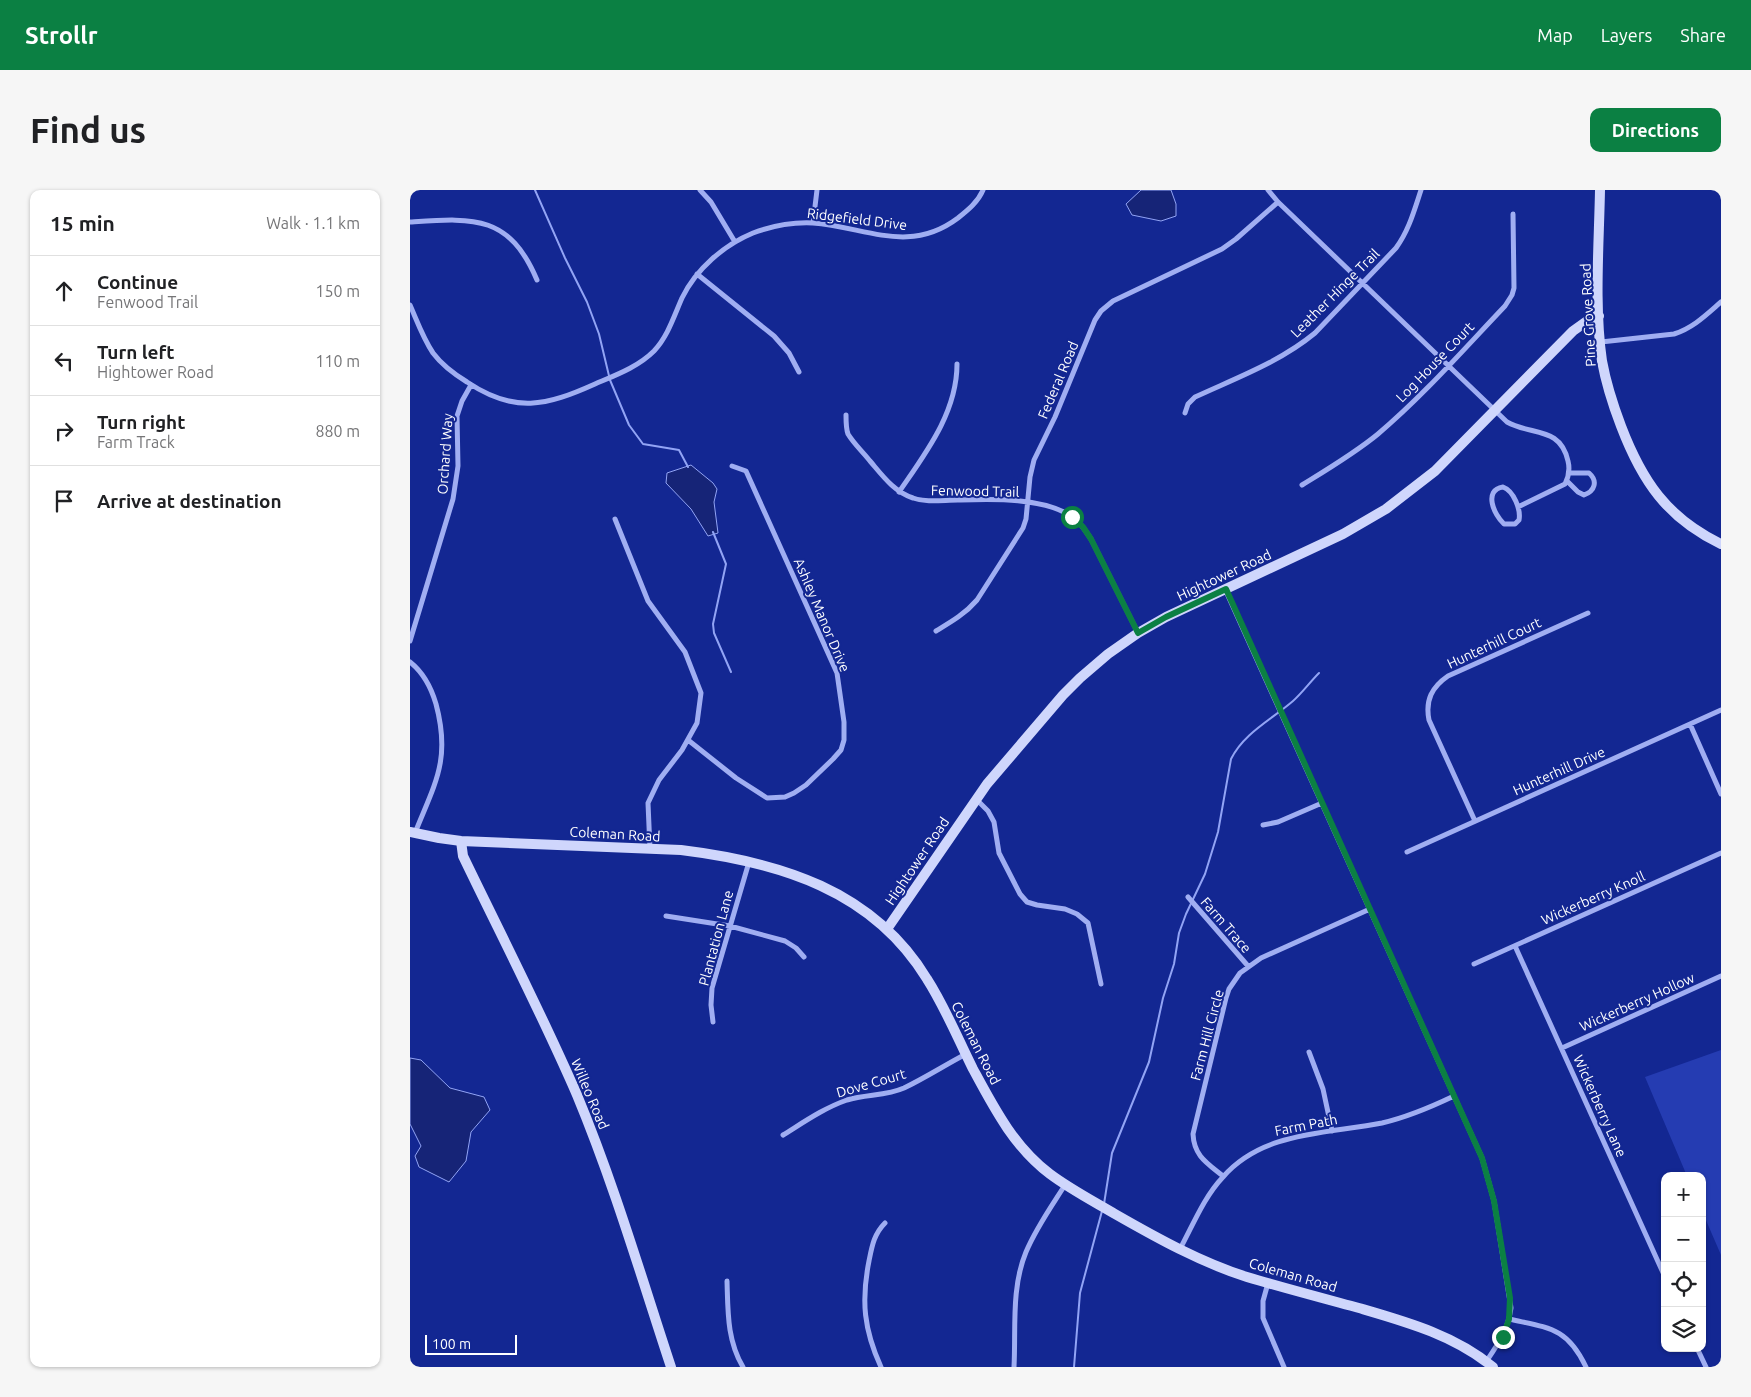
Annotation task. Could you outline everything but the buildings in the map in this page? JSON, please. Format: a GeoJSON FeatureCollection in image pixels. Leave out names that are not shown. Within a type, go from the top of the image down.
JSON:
{"type":"FeatureCollection","features":[{"type":"Feature","properties":{"kind":"street"},"geometry":{"type":"LineString","coordinates":[[700,190],[711,202],[734,242]]}},
{"type":"Feature","properties":{"kind":"street"},"geometry":{"type":"LineString","coordinates":[[813,223],[817,190]]}},
{"type":"Feature","properties":{"kind":"street","name":"Ridgefield Drive"},"geometry":{"type":"LineString","coordinates":[[410,305],[426,342],[434,354],[454,373],[487,394],[504,400],[541,403],[567,396],[631,368],[648,357],[662,342],[697,274],[714,257],[734,242],[753,233],[795,223],[813,223],[896,237],[916,237],[935,231],[952,222],[974,204],[983,190]]}},
{"type":"Feature","properties":{"kind":"street"},"geometry":{"type":"LineString","coordinates":[[1268,190],[1362,284],[1495,411],[1515,426],[1548,435],[1560,442],[1566,452],[1569,473],[1566,481],[1561,487],[1518,508]]}},
{"type":"Feature","properties":{"kind":"street","name":"Leather Hinge Trail"},"geometry":{"type":"LineString","coordinates":[[1185,413],[1188,404],[1195,398],[1281,356],[1301,344],[1315,332],[1396,248],[1405,235],[1421,190]]}},
{"type":"Feature","properties":{"kind":"street","name":"Pine Grove Road"},"geometry":{"type":"LineString","coordinates":[[1600,190],[1602,361],[1611,398],[1641,470],[1652,488],[1677,516],[1703,535],[1721,544]]}},
{"type":"Feature","properties":{"kind":"street","name":"Federal Road"},"geometry":{"type":"LineString","coordinates":[[936,631],[962,616],[977,600],[1023,528],[1026,519],[1030,476],[1034,460],[1055,418],[1095,320],[1101,311],[1113,301],[1222,249],[1278,202]]}},
{"type":"Feature","properties":{"kind":"street","name":"Log House Court"},"geometry":{"type":"LineString","coordinates":[[1302,485],[1342,461],[1408,408],[1505,306],[1512,295],[1514,282],[1513,214]]}},
{"type":"Feature","properties":{"kind":"street"},"geometry":{"type":"LineString","coordinates":[[410,222],[473,220],[495,228],[518,246],[529,261],[537,280]]}},
{"type":"Feature","properties":{"kind":"street"},"geometry":{"type":"LineString","coordinates":[[697,274],[774,336],[789,353],[799,372]]}},
{"type":"Feature","properties":{"kind":"street"},"geometry":{"type":"LineString","coordinates":[[1601,342],[1674,334],[1684,331],[1693,326],[1721,302]]}},
{"type":"Feature","properties":{"kind":"street","name":"Hightower Road"},"geometry":{"type":"LineString","coordinates":[[888,929],[976,798],[1007,759],[1080,678],[1108,654],[1138,633],[1166,617],[1343,534],[1386,509],[1435,471],[1573,331],[1587,321],[1600,316]]}},
{"type":"Feature","properties":{"kind":"street"},"geometry":{"type":"LineString","coordinates":[[899,492],[941,426],[957,376],[957,364]]}},
{"type":"Feature","properties":{"kind":"street","name":"Orchard Way"},"geometry":{"type":"LineString","coordinates":[[410,641],[453,499],[458,466],[457,416],[462,401],[471,385]]}},
{"type":"Feature","properties":{"kind":"street","name":"Fenwood Trail"},"geometry":{"type":"LineString","coordinates":[[846,415],[847,433],[887,482],[899,492],[912,498],[925,501],[986,499],[1028,503],[1060,510],[1072,517],[1083,527],[1091,539],[1138,633]]}},
{"type":"Feature","properties":{"kind":"street","name":"Ashley Manor Drive"},"geometry":{"type":"LineString","coordinates":[[688,740],[736,778],[767,798],[785,796],[794,793],[806,785],[833,760],[841,750],[844,740],[844,722],[837,673],[746,471],[732,466]]}},
{"type":"Feature","properties":{"kind":"street"},"geometry":{"type":"LineString","coordinates":[[1566,481],[1584,495],[1590,493],[1594,486],[1593,477],[1589,473],[1569,473]]}},
{"type":"Feature","properties":{"kind":"street"},"geometry":{"type":"LineString","coordinates":[[1497,488],[1508,489],[1518,508],[1519,520],[1515,524],[1504,524],[1500,521],[1491,501],[1493,491],[1497,488]]}},
{"type":"Feature","properties":{"kind":"street"},"geometry":{"type":"LineString","coordinates":[[615,519],[648,602],[685,652],[701,693],[697,723],[682,750],[658,780],[648,803],[650,849]]}},
{"type":"Feature","properties":{"kind":"street"},"geometry":{"type":"LineString","coordinates":[[1226,589],[1482,1158],[1491,1186],[1510,1298],[1509,1319],[1503,1337],[1489,1364]]}},
{"type":"Feature","properties":{"kind":"street","name":"Hunterhill Court"},"geometry":{"type":"LineString","coordinates":[[1475,821],[1429,720],[1428,705],[1432,691],[1439,682],[1448,676],[1588,613]]}},
{"type":"Feature","properties":{"kind":"street"},"geometry":{"type":"LineString","coordinates":[[410,662],[419,670],[429,685],[440,720],[443,739],[439,774],[412,832]]}},
{"type":"Feature","properties":{"kind":"street","name":"Hunterhill Drive"},"geometry":{"type":"LineString","coordinates":[[1407,852],[1721,710]]}},
{"type":"Feature","properties":{"kind":"street"},"geometry":{"type":"LineString","coordinates":[[1690,724],[1721,794]]}},
{"type":"Feature","properties":{"kind":"street"},"geometry":{"type":"LineString","coordinates":[[976,798],[988,811],[994,822],[999,853],[1020,894],[1027,902],[1065,909],[1077,914],[1088,923],[1102,984]]}},
{"type":"Feature","properties":{"kind":"street"},"geometry":{"type":"LineString","coordinates":[[1263,825],[1278,822],[1322,803]]}},
{"type":"Feature","properties":{"kind":"street","name":"Coleman Road"},"geometry":{"type":"LineString","coordinates":[[412,832],[461,841],[650,849],[714,854],[798,876],[828,888],[860,906],[888,929],[910,954],[928,980],[997,1112],[1019,1144],[1048,1172],[1065,1185],[1180,1249],[1222,1268],[1268,1283],[1418,1325],[1454,1341],[1489,1364]]}},
{"type":"Feature","properties":{"kind":"street","name":"Willeo Road"},"geometry":{"type":"LineString","coordinates":[[461,841],[463,856],[552,1041],[585,1117],[622,1216],[671,1367]]}},
{"type":"Feature","properties":{"kind":"street","name":"Wickerberry Knoll"},"geometry":{"type":"LineString","coordinates":[[1474,964],[1721,853]]}},
{"type":"Feature","properties":{"kind":"street","name":"Plantation Lane"},"geometry":{"type":"LineString","coordinates":[[713,1022],[712,988],[749,862]]}},
{"type":"Feature","properties":{"kind":"street","name":"Farm Trace"},"geometry":{"type":"LineString","coordinates":[[1188,897],[1248,966]]}},
{"type":"Feature","properties":{"kind":"street","name":"Farm Hill Circle"},"geometry":{"type":"LineString","coordinates":[[1223,1176],[1198,1154],[1193,1134],[1226,998],[1234,980],[1248,966],[1261,958],[1370,909]]}},
{"type":"Feature","properties":{"kind":"street"},"geometry":{"type":"LineString","coordinates":[[666,916],[730,926],[785,941],[796,948],[804,958]]}},
{"type":"Feature","properties":{"kind":"street","name":"Wickerberry Lane"},"geometry":{"type":"LineString","coordinates":[[1515,946],[1661,1268]]}},
{"type":"Feature","properties":{"kind":"street","name":"Wickerberry Hollow"},"geometry":{"type":"LineString","coordinates":[[1562,1048],[1721,976]]}},
{"type":"Feature","properties":{"kind":"street"},"geometry":{"type":"LineString","coordinates":[[1309,1052],[1324,1088],[1332,1131]]}},
{"type":"Feature","properties":{"kind":"street","name":"Dove Court"},"geometry":{"type":"LineString","coordinates":[[783,1135],[831,1106],[857,1097],[903,1089],[966,1054]]}},
{"type":"Feature","properties":{"kind":"street","name":"Farm Path"},"geometry":{"type":"LineString","coordinates":[[1180,1249],[1208,1197],[1223,1176],[1244,1158],[1267,1145],[1288,1138],[1400,1119],[1454,1096]]}},
{"type":"Feature","properties":{"kind":"street"},"geometry":{"type":"LineString","coordinates":[[1014,1367],[1016,1298],[1020,1269],[1033,1236],[1065,1185]]}},
{"type":"Feature","properties":{"kind":"street"},"geometry":{"type":"LineString","coordinates":[[881,1367],[869,1337],[864,1289],[873,1240],[877,1231],[885,1223]]}},
{"type":"Feature","properties":{"kind":"street"},"geometry":{"type":"LineString","coordinates":[[727,1281],[730,1338],[742,1367]]}},
{"type":"Feature","properties":{"kind":"street"},"geometry":{"type":"LineString","coordinates":[[1268,1283],[1263,1301],[1263,1318],[1284,1367]]}},
{"type":"Feature","properties":{"kind":"street"},"geometry":{"type":"LineString","coordinates":[[1509,1319],[1548,1328],[1564,1336],[1578,1350],[1586,1367]]}},
{"type":"Feature","properties":{"kind":"street"},"geometry":{"type":"LineString","coordinates":[[1699,1352],[1706,1367]]}},
{"type":"Feature","properties":{"kind":"shaded area"},"geometry":{"type":"Polygon","coordinates":[[[1141,190],[1171,190],[1176,204],[1176,216],[1161,221],[1132,215],[1126,204],[1141,190]]]}},
{"type":"Feature","properties":{"kind":"shaded area"},"geometry":{"type":"Polygon","coordinates":[[[691,465],[713,483],[717,489],[714,502],[718,533],[708,536],[691,509],[666,483],[667,473],[691,465]]]}},
{"type":"Feature","properties":{"kind":"shaded area"},"geometry":{"type":"Polygon","coordinates":[[[1721,1050],[1721,1255],[1706,1220],[1706,1172],[1685,1172],[1645,1077],[1721,1050]]]}},
{"type":"Feature","properties":{"kind":"shaded area"},"geometry":{"type":"Polygon","coordinates":[[[410,1058],[421,1060],[450,1088],[484,1097],[490,1110],[471,1132],[466,1161],[449,1182],[419,1167],[415,1156],[421,1146],[410,1124],[410,1058]]]}},
{"type":"Feature","properties":{"kind":"waterway"},"geometry":{"type":"LineString","coordinates":[[535,190],[587,302],[599,334],[610,380],[629,425],[643,444],[679,450],[688,467]]}},
{"type":"Feature","properties":{"kind":"waterway"},"geometry":{"type":"LineString","coordinates":[[713,532],[726,564],[713,624],[714,633],[731,672]]}},
{"type":"Feature","properties":{"kind":"waterway"},"geometry":{"type":"LineString","coordinates":[[1104,1204],[1112,1153],[1149,1062],[1163,998],[1174,964],[1179,933],[1205,874],[1218,832],[1231,759],[1236,750],[1251,734],[1300,695],[1319,673]]}},
{"type":"Feature","properties":{"kind":"waterway"},"geometry":{"type":"LineString","coordinates":[[1074,1367],[1080,1293],[1102,1211]]}},
{"type":"Feature","properties":{"kind":"route"},"geometry":{"type":"LineString","coordinates":[[1072,517],[1083,527],[1091,539],[1138,633],[1166,617],[1226,589],[1482,1158],[1491,1186],[1510,1298],[1509,1319],[1503,1337]]}}]}
